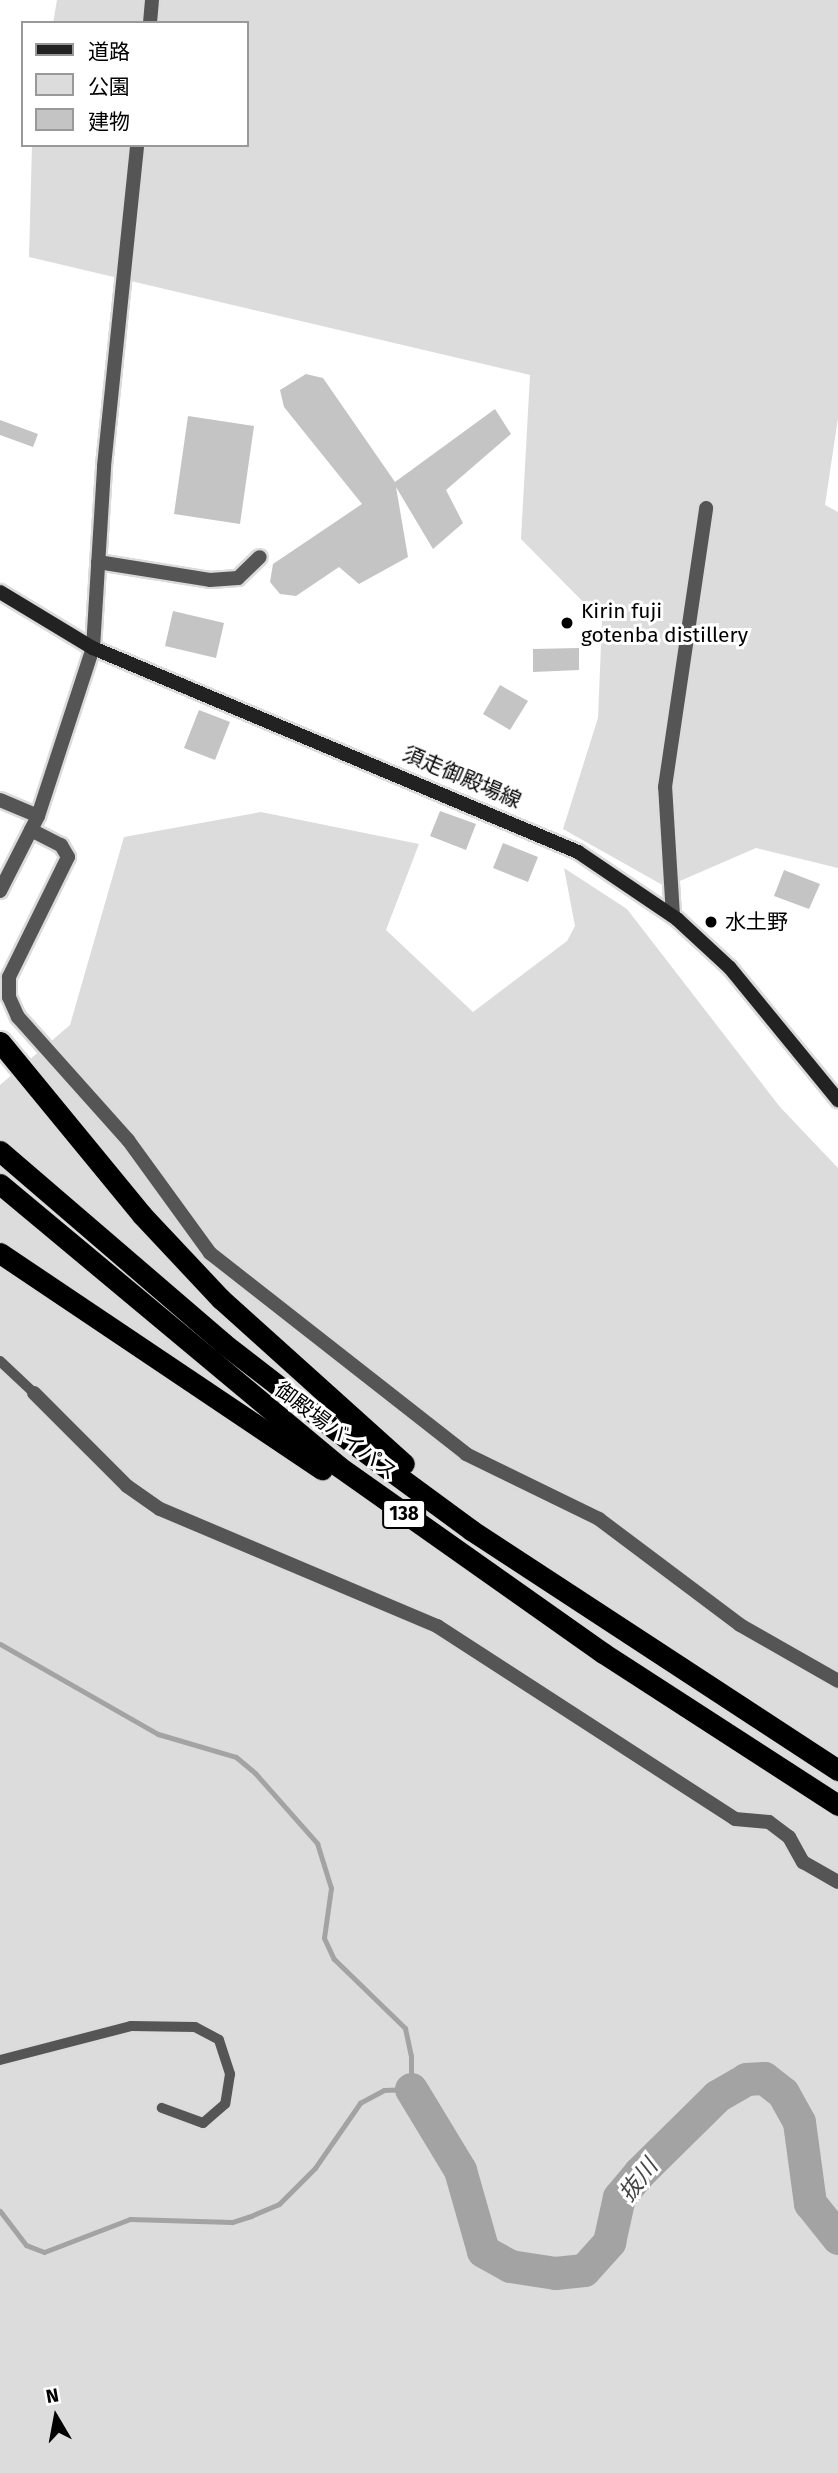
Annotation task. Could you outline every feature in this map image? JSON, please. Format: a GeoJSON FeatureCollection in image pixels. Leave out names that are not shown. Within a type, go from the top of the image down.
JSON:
{"type":"FeatureCollection","features":[{"type":"Feature","properties":{"kind":"highway"},"geometry":{"type":"LineString","coordinates":[[0,1042],[142,1215],[221,1299],[372,1438],[584,1606]]}},
{"type":"Feature","properties":{"kind":"highway","name":"御殿場バイパス"},"geometry":{"type":"LineString","coordinates":[[0,1151],[223,1343],[471,1531],[838,1770]]}},
{"type":"Feature","properties":{"kind":"highway","name":"御殿場バイパス"},"geometry":{"type":"LineString","coordinates":[[0,1184],[222,1374],[515,1593],[838,1805]]}},
{"type":"Feature","properties":{"kind":"highway"},"geometry":{"type":"LineString","coordinates":[[0,1253],[219,1403],[515,1593]]}},
{"type":"Feature","properties":{"kind":"main road","name":"須走御殿場線"},"geometry":{"type":"LineString","coordinates":[[0,592],[93,648],[535,830],[588,858],[673,916],[730,968],[838,1100]]}},
{"type":"Feature","properties":{"kind":"street"},"geometry":{"type":"LineString","coordinates":[[150,21],[152,0]]}},
{"type":"Feature","properties":{"kind":"street"},"geometry":{"type":"LineString","coordinates":[[0,891],[38,816],[93,648],[137,147]]}},
{"type":"Feature","properties":{"kind":"street"},"geometry":{"type":"LineString","coordinates":[[673,916],[665,786],[706,508]]}},
{"type":"Feature","properties":{"kind":"street"},"geometry":{"type":"LineString","coordinates":[[99,562],[210,580],[238,578],[260,557]]}},
{"type":"Feature","properties":{"kind":"street"},"geometry":{"type":"LineString","coordinates":[[0,800],[38,816]]}},
{"type":"Feature","properties":{"kind":"street"},"geometry":{"type":"LineString","coordinates":[[31,830],[61,845],[68,857],[9,977],[9,997],[18,1017],[128,1140],[210,1253],[466,1454],[599,1519],[740,1625],[838,1681]]}},
{"type":"Feature","properties":{"kind":"street"},"geometry":{"type":"LineString","coordinates":[[34,1393],[127,1486],[160,1509],[437,1626],[734,1819],[769,1822],[789,1837],[803,1862],[838,1882]]}},
{"type":"Feature","properties":{"kind":"lane"},"geometry":{"type":"LineString","coordinates":[[0,1361],[34,1393]]}},
{"type":"Feature","properties":{"kind":"lane"},"geometry":{"type":"LineString","coordinates":[[0,2060],[131,2026],[195,2027],[219,2040],[230,2074],[225,2104],[203,2123],[162,2108]]}},
{"type":"Feature","properties":{"kind":"green space"},"geometry":{"type":"Polygon","coordinates":[[[57,0],[838,0],[838,418],[825,505],[838,512],[838,868],[756,848],[666,887],[563,829],[598,718],[602,621],[521,539],[530,375],[29,257],[32,147],[248,147],[248,21],[53,21],[57,0]]]}},
{"type":"Feature","properties":{"kind":"green space"},"geometry":{"type":"Polygon","coordinates":[[[261,812],[419,844],[386,930],[473,1012],[567,941],[575,926],[564,868],[627,909],[780,1107],[838,1168],[838,2473],[0,2473],[0,1085],[70,1025],[124,837],[261,812]]]}},
{"type":"Feature","properties":{"kind":"building"},"geometry":{"type":"Polygon","coordinates":[[[306,374],[323,378],[395,482],[495,409],[511,434],[446,490],[463,523],[433,549],[396,487],[408,557],[359,584],[339,567],[296,596],[280,594],[270,582],[273,564],[362,504],[284,407],[280,390],[306,374]]]}},
{"type":"Feature","properties":{"kind":"building"},"geometry":{"type":"Polygon","coordinates":[[[188,416],[254,426],[240,524],[174,514],[188,416]]]}},
{"type":"Feature","properties":{"kind":"building"},"geometry":{"type":"Polygon","coordinates":[[[0,420],[38,434],[33,447],[0,435],[0,420]]]}},
{"type":"Feature","properties":{"kind":"building"},"geometry":{"type":"Polygon","coordinates":[[[173,611],[224,623],[216,658],[165,646],[173,611]]]}},
{"type":"Feature","properties":{"kind":"building"},"geometry":{"type":"Polygon","coordinates":[[[579,648],[579,670],[533,672],[533,649],[579,648]]]}},
{"type":"Feature","properties":{"kind":"building"},"geometry":{"type":"Polygon","coordinates":[[[500,685],[528,701],[510,730],[483,714],[500,685]]]}},
{"type":"Feature","properties":{"kind":"building"},"geometry":{"type":"Polygon","coordinates":[[[199,710],[230,722],[215,760],[184,748],[199,710]]]}},
{"type":"Feature","properties":{"kind":"building"},"geometry":{"type":"Polygon","coordinates":[[[440,811],[476,824],[466,850],[430,836],[440,811]]]}},
{"type":"Feature","properties":{"kind":"building"},"geometry":{"type":"Polygon","coordinates":[[[503,843],[538,857],[528,882],[493,868],[503,843]]]}},
{"type":"Feature","properties":{"kind":"building"},"geometry":{"type":"Polygon","coordinates":[[[784,870],[820,884],[809,909],[774,896],[784,870]]]}},
{"type":"Feature","properties":{"kind":"waterway"},"geometry":{"type":"LineString","coordinates":[[0,1644],[158,1734],[236,1757],[255,1773],[317,1843],[331,1888],[324,1938],[334,1959],[405,2028],[411,2056],[411,2089],[384,2090],[360,2103],[315,2168],[279,2204],[251,2216],[232,2222],[130,2219],[44,2252],[26,2245],[0,2211]]}},
{"type":"Feature","properties":{"kind":"waterway","name":"抜川"},"geometry":{"type":"LineString","coordinates":[[411,2089],[460,2170],[483,2251],[510,2266],[555,2273],[584,2270],[609,2242],[619,2197],[639,2173],[717,2096],[746,2079],[764,2078],[783,2093],[799,2122],[810,2203],[838,2238]]}},
{"type":"Feature","properties":{"kind":"place","name":"Kirin fuji gotenba distillery"},"geometry":{"type":"Point","coordinates":[567,623]}},
{"type":"Feature","properties":{"kind":"place","name":"水土野"},"geometry":{"type":"Point","coordinates":[711,922]}}]}
